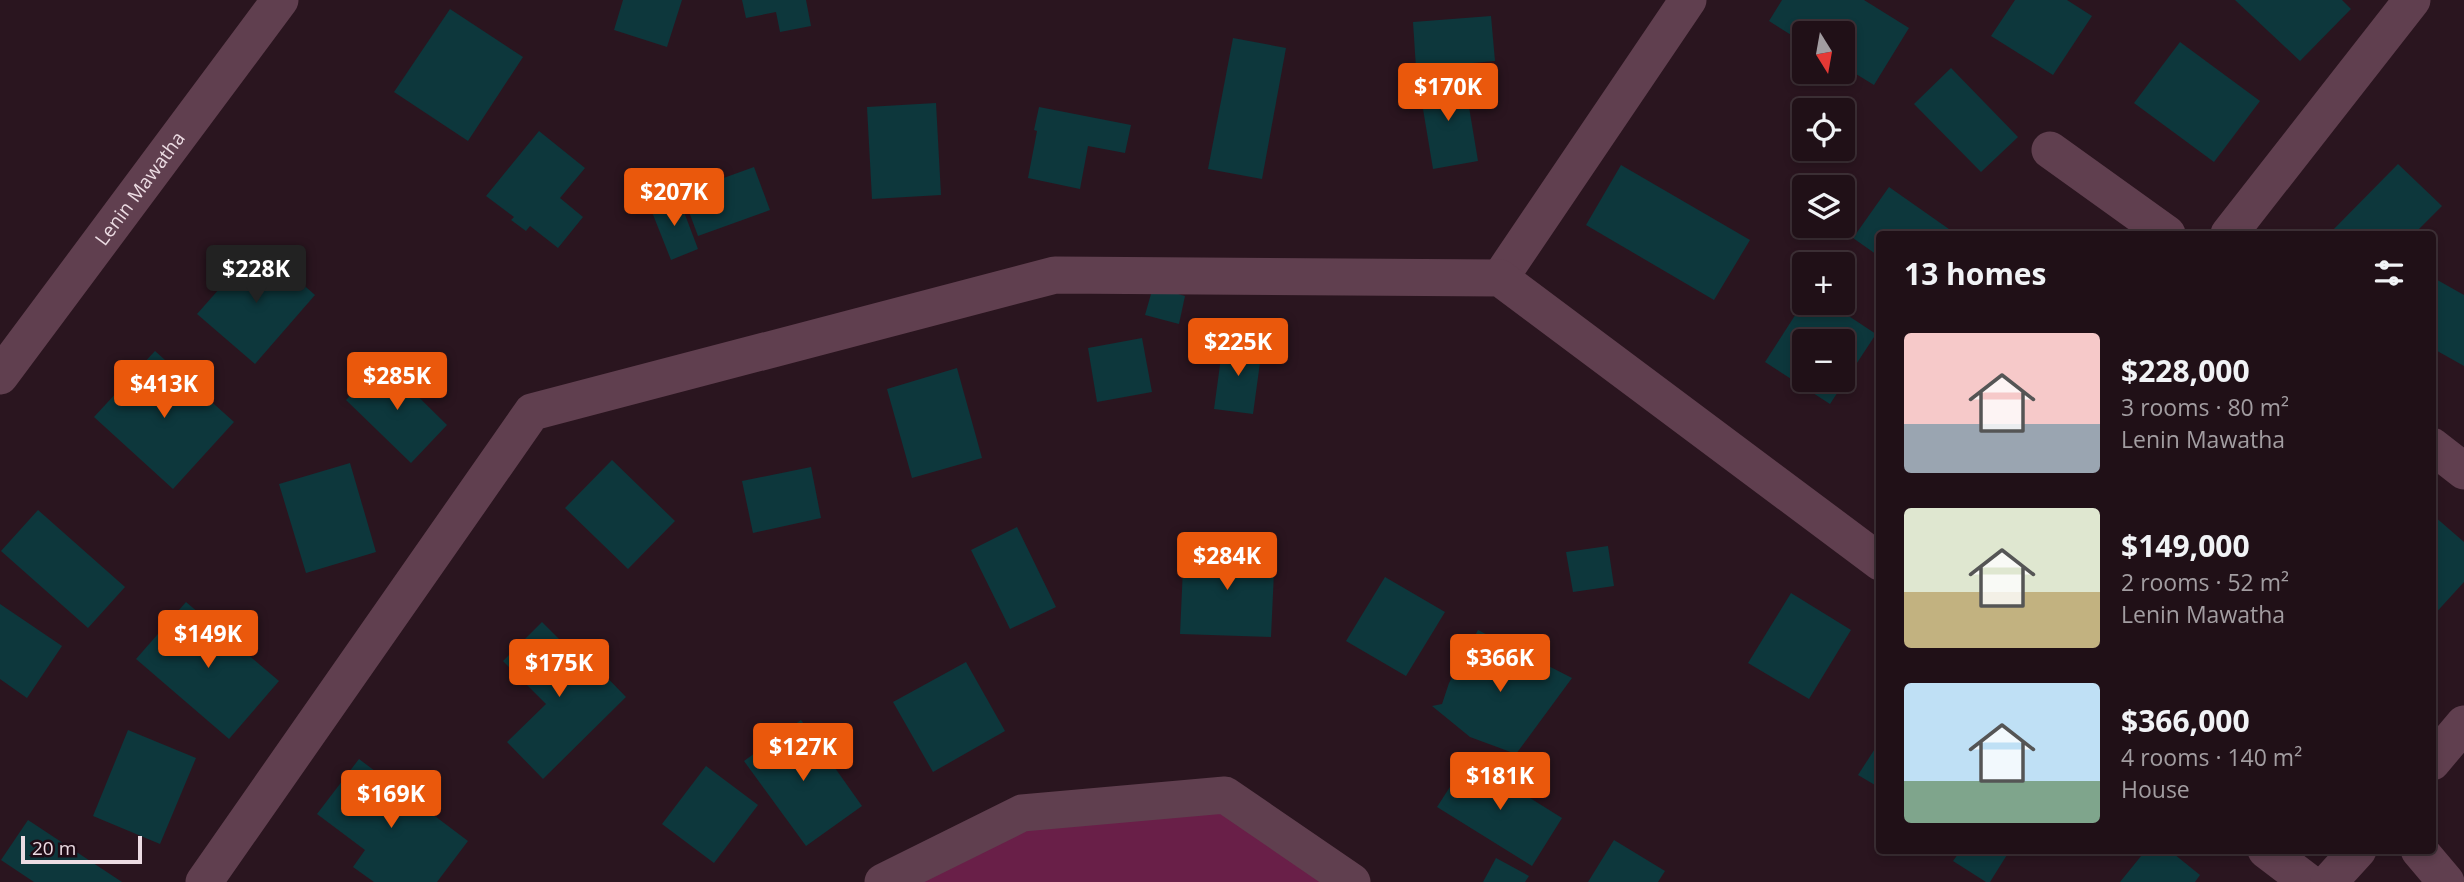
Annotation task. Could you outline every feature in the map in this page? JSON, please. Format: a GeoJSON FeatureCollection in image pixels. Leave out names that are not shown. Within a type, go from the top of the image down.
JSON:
{"type":"FeatureCollection","features":[{"type":"Feature","properties":{"kind":"street","name":"Lenin Mawatha"},"geometry":{"type":"LineString","coordinates":[[0,376],[280,0]]}},
{"type":"Feature","properties":{"kind":"street"},"geometry":{"type":"LineString","coordinates":[[1500,278],[1688,0]]}},
{"type":"Feature","properties":{"kind":"street"},"geometry":{"type":"LineString","coordinates":[[2231,231],[2412,0]]}},
{"type":"Feature","properties":{"kind":"street"},"geometry":{"type":"LineString","coordinates":[[2050,149],[2163,231]]}},
{"type":"Feature","properties":{"kind":"street"},"geometry":{"type":"LineString","coordinates":[[204,882],[532,412],[1055,275],[1500,278],[1876,559]]}},
{"type":"Feature","properties":{"kind":"street"},"geometry":{"type":"LineString","coordinates":[[2436,449],[2464,471]]}},
{"type":"Feature","properties":{"kind":"street"},"geometry":{"type":"LineString","coordinates":[[2436,757],[2464,724]]}},
{"type":"Feature","properties":{"kind":"street"},"geometry":{"type":"LineString","coordinates":[[883,882],[1022,813],[1225,795],[1352,882]]}},
{"type":"Feature","properties":{"kind":"street"},"geometry":{"type":"LineString","coordinates":[[2271,854],[2308,882]]}},
{"type":"Feature","properties":{"kind":"street"},"geometry":{"type":"LineString","coordinates":[[2329,882],[2354,854]]}},
{"type":"Feature","properties":{"kind":"street"},"geometry":{"type":"LineString","coordinates":[[2422,854],[2446,882]]}},
{"type":"Feature","properties":{"kind":"shaded area"},"geometry":{"type":"Polygon","coordinates":[[[1225,795],[1352,882],[883,882],[1022,813],[1225,795]]]}},
{"type":"Feature","properties":{"kind":"building"},"geometry":{"type":"Polygon","coordinates":[[[623,0],[682,0],[667,47],[614,30],[623,0]]]}},
{"type":"Feature","properties":{"kind":"building"},"geometry":{"type":"Polygon","coordinates":[[[742,0],[806,0],[811,26],[780,32],[776,12],[746,18],[742,0]]]}},
{"type":"Feature","properties":{"kind":"building"},"geometry":{"type":"Polygon","coordinates":[[[1782,0],[1864,0],[1909,28],[1874,85],[1855,73],[1855,21],[1792,21],[1792,35],[1769,21],[1782,0]]]}},
{"type":"Feature","properties":{"kind":"building"},"geometry":{"type":"Polygon","coordinates":[[[2015,0],[2067,0],[2092,16],[2053,75],[1991,36],[2015,0]]]}},
{"type":"Feature","properties":{"kind":"building"},"geometry":{"type":"Polygon","coordinates":[[[2235,0],[2342,0],[2351,9],[2300,61],[2235,0]]]}},
{"type":"Feature","properties":{"kind":"building"},"geometry":{"type":"Polygon","coordinates":[[[450,9],[523,57],[468,141],[394,92],[450,9]]]}},
{"type":"Feature","properties":{"kind":"building"},"geometry":{"type":"Polygon","coordinates":[[[1491,16],[1495,61],[1416,68],[1413,22],[1491,16]]]}},
{"type":"Feature","properties":{"kind":"building"},"geometry":{"type":"Polygon","coordinates":[[[1233,38],[1286,48],[1262,179],[1208,169],[1233,38]]]}},
{"type":"Feature","properties":{"kind":"building"},"geometry":{"type":"Polygon","coordinates":[[[2180,42],[2260,101],[2214,162],[2134,103],[2180,42]]]}},
{"type":"Feature","properties":{"kind":"building"},"geometry":{"type":"Polygon","coordinates":[[[1951,68],[2018,137],[1981,172],[1914,104],[1951,68]]]}},
{"type":"Feature","properties":{"kind":"building"},"geometry":{"type":"Polygon","coordinates":[[[1464,77],[1478,161],[1433,169],[1419,85],[1464,77]]]}},
{"type":"Feature","properties":{"kind":"building"},"geometry":{"type":"Polygon","coordinates":[[[936,103],[941,195],[872,199],[867,107],[936,103]]]}},
{"type":"Feature","properties":{"kind":"building"},"geometry":{"type":"Polygon","coordinates":[[[1039,107],[1131,125],[1125,153],[1088,146],[1080,189],[1028,178],[1039,107]]]}},
{"type":"Feature","properties":{"kind":"building"},"geometry":{"type":"Polygon","coordinates":[[[539,131],[585,168],[560,198],[583,217],[558,248],[530,226],[526,231],[511,220],[514,217],[486,196],[539,131]]]}},
{"type":"Feature","properties":{"kind":"building"},"geometry":{"type":"Polygon","coordinates":[[[2398,164],[2442,206],[2417,231],[2332,231],[2398,164]]]}},
{"type":"Feature","properties":{"kind":"building"},"geometry":{"type":"Polygon","coordinates":[[[1621,165],[1750,240],[1714,300],[1586,225],[1621,165]]]}},
{"type":"Feature","properties":{"kind":"building"},"geometry":{"type":"Polygon","coordinates":[[[754,167],[770,210],[698,236],[682,193],[754,167]]]}},
{"type":"Feature","properties":{"kind":"building"},"geometry":{"type":"Polygon","coordinates":[[[1889,187],[1952,231],[1876,231],[1876,254],[1853,238],[1889,187]]]}},
{"type":"Feature","properties":{"kind":"building"},"geometry":{"type":"Polygon","coordinates":[[[678,196],[698,249],[671,260],[650,207],[678,196]]]}},
{"type":"Feature","properties":{"kind":"building"},"geometry":{"type":"Polygon","coordinates":[[[258,245],[315,295],[255,364],[197,314],[258,245]]]}},
{"type":"Feature","properties":{"kind":"building"},"geometry":{"type":"Polygon","coordinates":[[[2436,279],[2464,295],[2464,366],[2436,350],[2436,279]]]}},
{"type":"Feature","properties":{"kind":"building"},"geometry":{"type":"Polygon","coordinates":[[[1153,287],[1185,296],[1179,324],[1145,315],[1153,287]]]}},
{"type":"Feature","properties":{"kind":"building"},"geometry":{"type":"Polygon","coordinates":[[[1795,315],[1847,315],[1876,334],[1855,366],[1855,329],[1792,329],[1792,379],[1765,362],[1795,315]]]}},
{"type":"Feature","properties":{"kind":"building"},"geometry":{"type":"Polygon","coordinates":[[[1142,338],[1152,392],[1097,402],[1088,348],[1142,338]]]}},
{"type":"Feature","properties":{"kind":"building"},"geometry":{"type":"Polygon","coordinates":[[[1223,343],[1262,348],[1253,414],[1214,409],[1223,343]]]}},
{"type":"Feature","properties":{"kind":"building"},"geometry":{"type":"Polygon","coordinates":[[[155,351],[234,422],[173,489],[94,417],[155,351]]]}},
{"type":"Feature","properties":{"kind":"building"},"geometry":{"type":"Polygon","coordinates":[[[383,362],[447,425],[411,463],[346,400],[383,362]]]}},
{"type":"Feature","properties":{"kind":"building"},"geometry":{"type":"Polygon","coordinates":[[[957,368],[982,458],[912,478],[887,389],[957,368]]]}},
{"type":"Feature","properties":{"kind":"building"},"geometry":{"type":"Polygon","coordinates":[[[1811,392],[1838,392],[1830,404],[1811,392]]]}},
{"type":"Feature","properties":{"kind":"building"},"geometry":{"type":"Polygon","coordinates":[[[612,460],[675,521],[628,569],[565,508],[612,460]]]}},
{"type":"Feature","properties":{"kind":"building"},"geometry":{"type":"Polygon","coordinates":[[[350,463],[376,552],[306,573],[279,484],[350,463]]]}},
{"type":"Feature","properties":{"kind":"building"},"geometry":{"type":"Polygon","coordinates":[[[811,467],[821,518],[753,533],[742,481],[811,467]]]}},
{"type":"Feature","properties":{"kind":"building"},"geometry":{"type":"Polygon","coordinates":[[[38,510],[125,587],[88,628],[1,551],[38,510]]]}},
{"type":"Feature","properties":{"kind":"building"},"geometry":{"type":"Polygon","coordinates":[[[2436,518],[2464,542],[2464,582],[2436,613],[2436,518]]]}},
{"type":"Feature","properties":{"kind":"building"},"geometry":{"type":"Polygon","coordinates":[[[1017,527],[1056,607],[1010,629],[971,550],[1017,527]]]}},
{"type":"Feature","properties":{"kind":"building"},"geometry":{"type":"Polygon","coordinates":[[[1184,546],[1275,550],[1271,637],[1180,634],[1184,546]]]}},
{"type":"Feature","properties":{"kind":"building"},"geometry":{"type":"Polygon","coordinates":[[[1608,546],[1614,586],[1573,592],[1566,552],[1608,546]]]}},
{"type":"Feature","properties":{"kind":"building"},"geometry":{"type":"Polygon","coordinates":[[[1385,577],[1445,612],[1406,676],[1346,641],[1385,577]]]}},
{"type":"Feature","properties":{"kind":"building"},"geometry":{"type":"Polygon","coordinates":[[[1791,593],[1851,630],[1809,699],[1748,663],[1791,593]]]}},
{"type":"Feature","properties":{"kind":"building"},"geometry":{"type":"Polygon","coordinates":[[[186,602],[279,681],[229,739],[136,659],[186,602]]]}},
{"type":"Feature","properties":{"kind":"building"},"geometry":{"type":"Polygon","coordinates":[[[0,604],[62,646],[27,698],[0,679],[0,604]]]}},
{"type":"Feature","properties":{"kind":"building"},"geometry":{"type":"Polygon","coordinates":[[[542,622],[584,664],[589,659],[626,697],[543,779],[507,742],[546,704],[503,661],[542,622]]]}},
{"type":"Feature","properties":{"kind":"building"},"geometry":{"type":"Polygon","coordinates":[[[1478,630],[1572,678],[1516,754],[1470,737],[1432,706],[1442,704],[1449,683],[1478,630]]]}},
{"type":"Feature","properties":{"kind":"building"},"geometry":{"type":"Polygon","coordinates":[[[966,662],[1005,731],[933,772],[893,702],[966,662]]]}},
{"type":"Feature","properties":{"kind":"building"},"geometry":{"type":"Polygon","coordinates":[[[801,720],[862,806],[806,846],[744,761],[801,720]]]}},
{"type":"Feature","properties":{"kind":"building"},"geometry":{"type":"Polygon","coordinates":[[[128,730],[196,758],[160,844],[93,816],[128,730]]]}},
{"type":"Feature","properties":{"kind":"building"},"geometry":{"type":"Polygon","coordinates":[[[1876,747],[1876,786],[1858,775],[1876,747]]]}},
{"type":"Feature","properties":{"kind":"building"},"geometry":{"type":"Polygon","coordinates":[[[359,759],[468,841],[437,882],[374,882],[353,867],[365,850],[317,814],[359,759]]]}},
{"type":"Feature","properties":{"kind":"building"},"geometry":{"type":"Polygon","coordinates":[[[1468,759],[1562,818],[1532,866],[1437,807],[1468,759]]]}},
{"type":"Feature","properties":{"kind":"building"},"geometry":{"type":"Polygon","coordinates":[[[706,766],[758,805],[714,863],[662,824],[706,766]]]}},
{"type":"Feature","properties":{"kind":"building"},"geometry":{"type":"Polygon","coordinates":[[[28,820],[122,882],[34,882],[1,860],[28,820]]]}},
{"type":"Feature","properties":{"kind":"building"},"geometry":{"type":"Polygon","coordinates":[[[1614,840],[1665,871],[1658,882],[1588,882],[1614,840]]]}},
{"type":"Feature","properties":{"kind":"building"},"geometry":{"type":"Polygon","coordinates":[[[1958,854],[2008,854],[1990,882],[1953,861],[1958,854]]]}},
{"type":"Feature","properties":{"kind":"building"},"geometry":{"type":"Polygon","coordinates":[[[2143,854],[2174,854],[2200,875],[2195,882],[2120,882],[2143,854]]]}},
{"type":"Feature","properties":{"kind":"building"},"geometry":{"type":"Polygon","coordinates":[[[1496,858],[1529,876],[1525,882],[1483,882],[1496,858]]]}}]}
